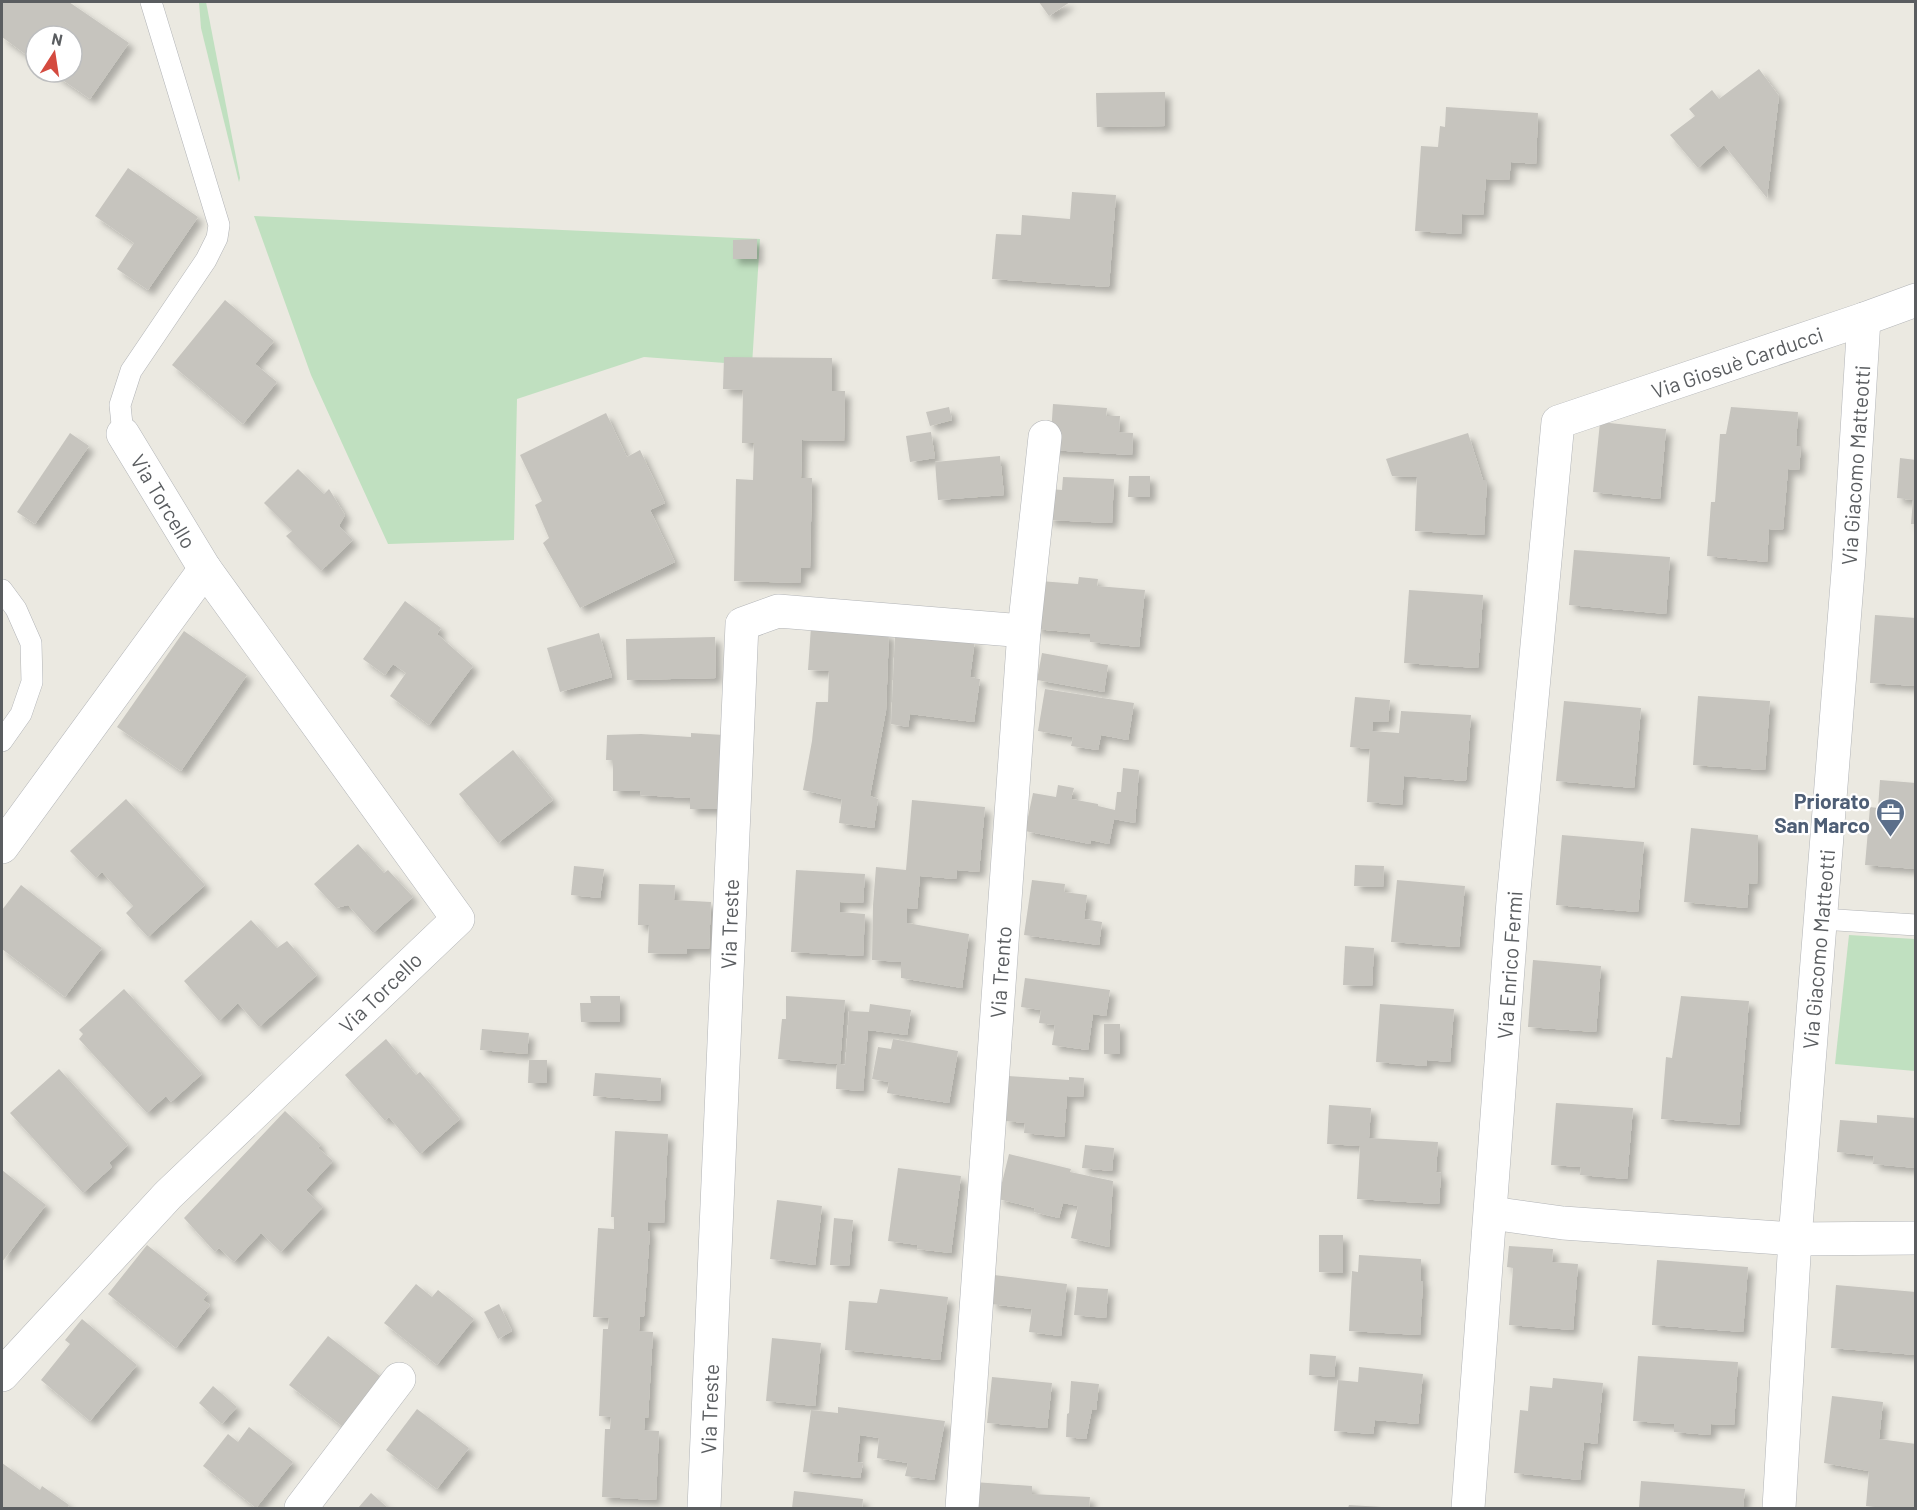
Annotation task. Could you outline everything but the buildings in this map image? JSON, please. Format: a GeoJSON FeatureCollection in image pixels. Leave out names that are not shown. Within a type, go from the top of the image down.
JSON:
{"type":"FeatureCollection","features":[{"type":"Feature","properties":{"kind":"street","name":"Via Giosuè Carducci"},"geometry":{"type":"LineString","coordinates":[[1558,422],[1916,300]]}},
{"type":"Feature","properties":{"kind":"street","name":"Via Giacomo Matteotti"},"geometry":{"type":"LineString","coordinates":[[1779,1509],[1795,1239],[1849,559],[1864,319]]}},
{"type":"Feature","properties":{"kind":"street","name":"Via Enrico Fermi"},"geometry":{"type":"LineString","coordinates":[[1468,1509],[1513,901],[1558,422]]}},
{"type":"Feature","properties":{"kind":"street","name":"Via Torcello"},"geometry":{"type":"LineString","coordinates":[[2,1375],[168,1195],[458,919],[205,569],[123,434]]}},
{"type":"Feature","properties":{"kind":"street","name":"Via Trento"},"geometry":{"type":"LineString","coordinates":[[962,1509],[1024,631],[1045,437]]}},
{"type":"Feature","properties":{"kind":"street","name":"Via Torcello"},"geometry":{"type":"LineString","coordinates":[[2,847],[205,569]]}},
{"type":"Feature","properties":{"kind":"street","name":"Via Treste"},"geometry":{"type":"LineString","coordinates":[[704,1509],[742,624],[778,611],[1024,631]]}},
{"type":"Feature","properties":{"kind":"street"},"geometry":{"type":"LineString","coordinates":[[1491,1214],[1563,1222],[1795,1239],[1916,1238]]}},
{"type":"Feature","properties":{"kind":"street"},"geometry":{"type":"LineString","coordinates":[[301,1509],[399,1379]]}},
{"type":"Feature","properties":{"kind":"lane"},"geometry":{"type":"LineString","coordinates":[[123,434],[120,405],[131,371],[206,260],[217,238],[219,225],[151,2]]}},
{"type":"Feature","properties":{"kind":"lane"},"geometry":{"type":"LineString","coordinates":[[2,590],[16,609],[31,643],[32,682],[21,714],[2,741]]}},
{"type":"Feature","properties":{"kind":"lane"},"geometry":{"type":"LineString","coordinates":[[1821,919],[1916,925]]}},
{"type":"Feature","properties":{"kind":"green space"},"geometry":{"type":"Polygon","coordinates":[[[199,2],[206,2],[239,182],[201,28],[199,2]]]}},
{"type":"Feature","properties":{"kind":"green space"},"geometry":{"type":"Polygon","coordinates":[[[254,216],[760,239],[752,365],[644,357],[517,399],[514,540],[388,544],[311,375],[254,216]]]}},
{"type":"Feature","properties":{"kind":"green space"},"geometry":{"type":"Polygon","coordinates":[[[1849,935],[1915,939],[1915,1071],[1835,1064],[1849,935]]]}},
{"type":"Feature","properties":{"kind":"place","name":"Priorato San Marco"},"geometry":{"type":"Point","coordinates":[1891,838]}}]}
